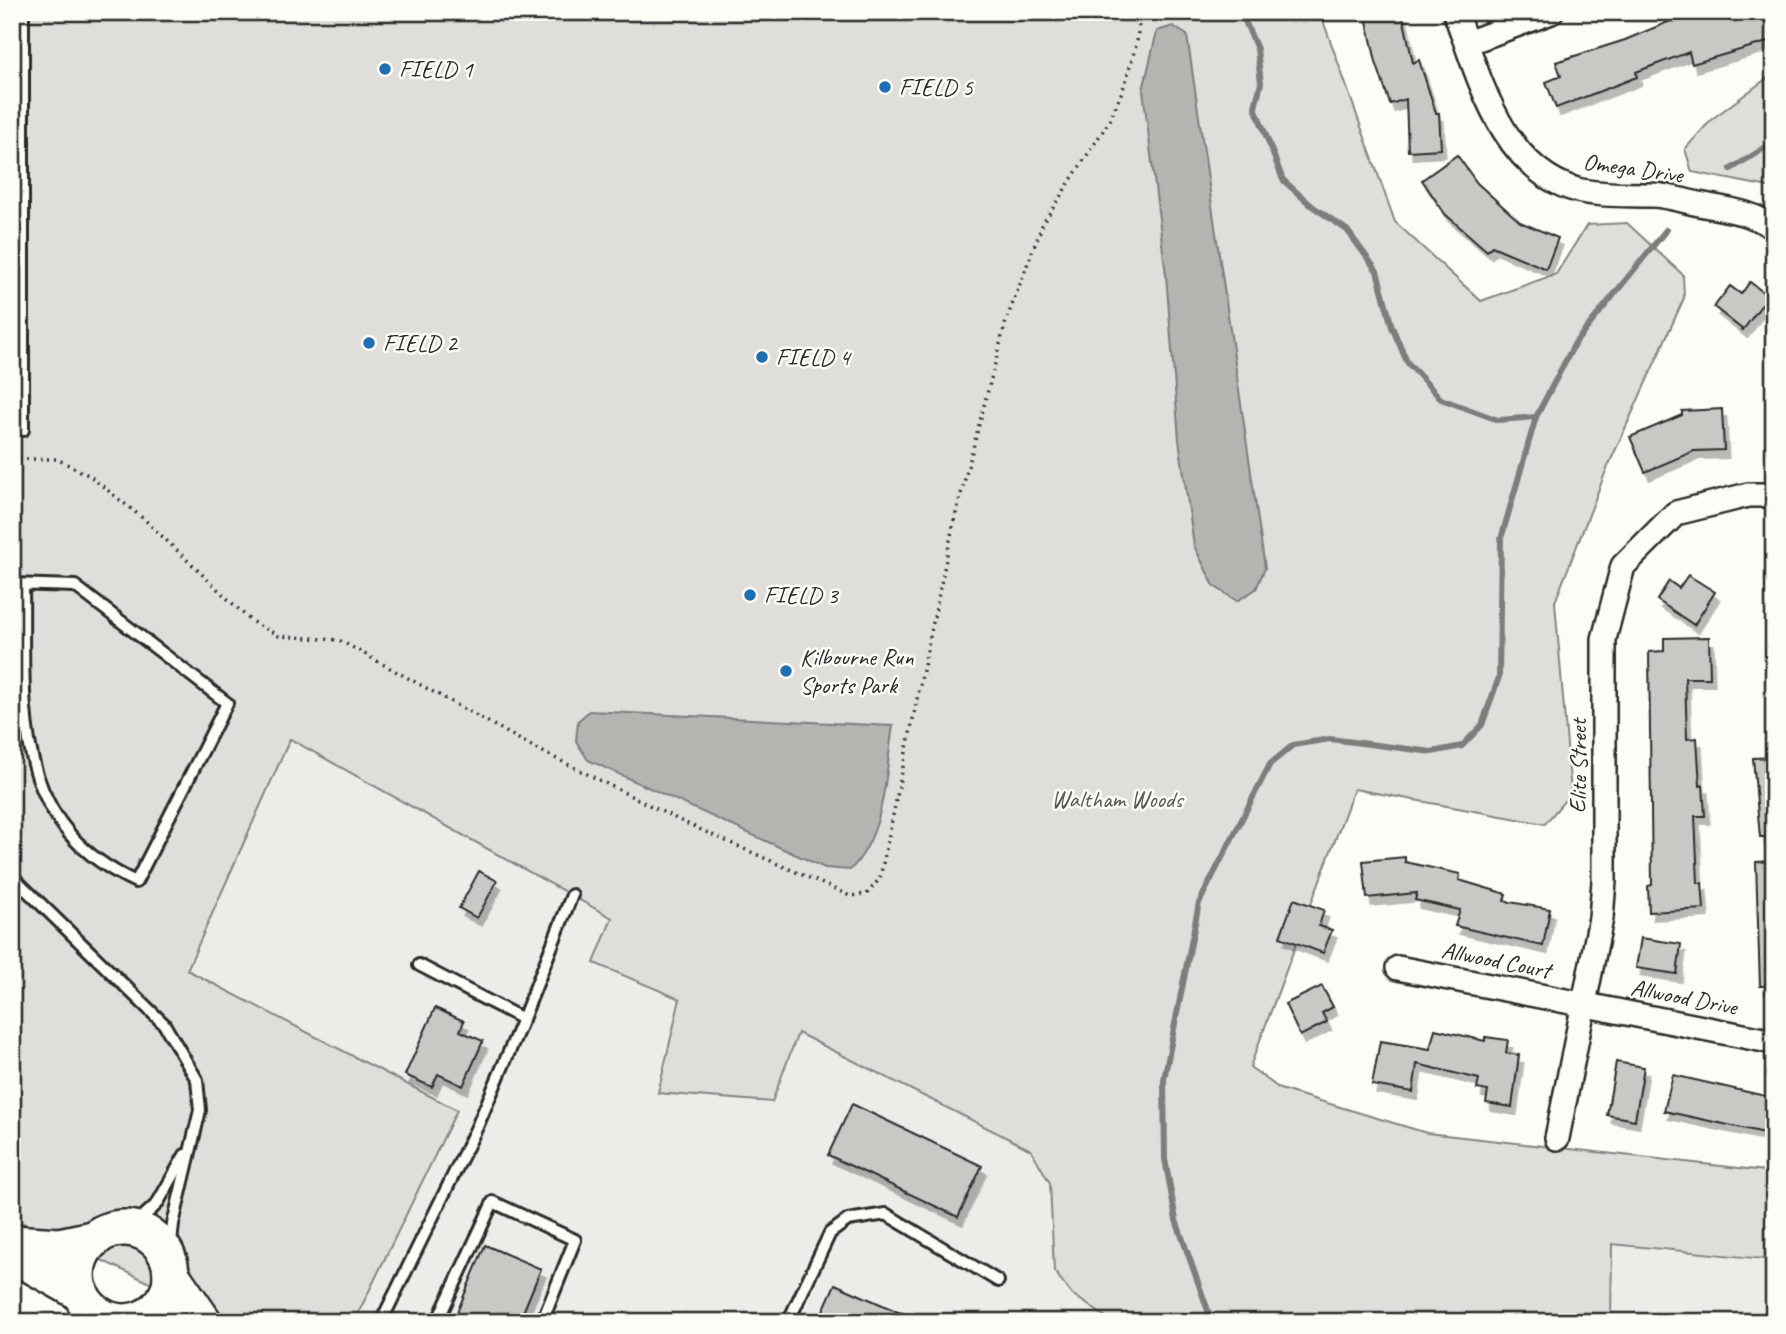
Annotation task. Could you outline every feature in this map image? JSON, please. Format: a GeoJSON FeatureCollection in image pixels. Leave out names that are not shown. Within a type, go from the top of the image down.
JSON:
{"type":"FeatureCollection","features":[{"type":"Feature","properties":{"kind":"main road"},"geometry":{"type":"LineString","coordinates":[[12,1242],[59,1246],[96,1238],[119,1228],[131,1228],[155,1239],[204,1322]]}},
{"type":"Feature","properties":{"kind":"main road"},"geometry":{"type":"LineString","coordinates":[[84,1306],[79,1263],[96,1238]]}},
{"type":"Feature","properties":{"kind":"main road"},"geometry":{"type":"LineString","coordinates":[[12,1254],[84,1306],[106,1318],[135,1321],[152,1314],[162,1303],[170,1267]]}},
{"type":"Feature","properties":{"kind":"street","name":"Omega Drive"},"geometry":{"type":"LineString","coordinates":[[1455,12],[1496,117],[1521,153],[1551,177],[1576,189],[1616,196],[1653,195],[1724,209],[1765,221],[1774,229]]}},
{"type":"Feature","properties":{"kind":"street"},"geometry":{"type":"LineString","coordinates":[[1467,43],[1551,12]]}},
{"type":"Feature","properties":{"kind":"street","name":"Elite Street"},"geometry":{"type":"LineString","coordinates":[[1558,1138],[1601,918],[1604,881],[1604,639],[1623,566],[1676,513],[1748,495],[1774,495]]}},
{"type":"Feature","properties":{"kind":"street","name":"Allwood Court"},"geometry":{"type":"LineString","coordinates":[[1398,968],[1584,1004]]}},
{"type":"Feature","properties":{"kind":"street","name":"Allwood Drive"},"geometry":{"type":"LineString","coordinates":[[1584,1004],[1774,1042]]}},
{"type":"Feature","properties":{"kind":"lane"},"geometry":{"type":"LineString","coordinates":[[12,430],[23,430],[18,210],[23,12]]}},
{"type":"Feature","properties":{"kind":"lane"},"geometry":{"type":"LineString","coordinates":[[18,584],[75,586],[227,703],[136,882],[113,871],[83,849],[61,825],[32,768],[25,731],[18,584]]}},
{"type":"Feature","properties":{"kind":"lane"},"geometry":{"type":"LineString","coordinates":[[12,876],[164,1024],[181,1048],[197,1080],[200,1110],[191,1144],[170,1267]]}},
{"type":"Feature","properties":{"kind":"lane"},"geometry":{"type":"LineString","coordinates":[[381,1322],[477,1127],[572,895]]}},
{"type":"Feature","properties":{"kind":"lane"},"geometry":{"type":"LineString","coordinates":[[419,965],[523,1018]]}},
{"type":"Feature","properties":{"kind":"lane"},"geometry":{"type":"LineString","coordinates":[[131,1228],[157,1204],[191,1144]]}},
{"type":"Feature","properties":{"kind":"lane"},"geometry":{"type":"LineString","coordinates":[[437,1322],[493,1202],[575,1240],[542,1322]]}},
{"type":"Feature","properties":{"kind":"lane"},"geometry":{"type":"LineString","coordinates":[[788,1322],[830,1233],[848,1220],[886,1214],[998,1281]]}},
{"type":"Feature","properties":{"kind":"path"},"geometry":{"type":"LineString","coordinates":[[12,459],[57,458],[90,476],[145,520],[251,621],[279,636],[339,640],[537,748],[681,821],[850,896],[867,894],[880,878],[954,521],[1006,321],[1043,223],[1088,159],[1110,120],[1137,42],[1140,12]]}},
{"type":"Feature","properties":{"kind":"shaded area"},"geometry":{"type":"Polygon","coordinates":[[[1173,26],[1187,35],[1265,568],[1256,589],[1237,601],[1214,586],[1194,546],[1179,440],[1166,275],[1143,90],[1157,31],[1173,26]]]}},
{"type":"Feature","properties":{"kind":"shaded area"},"geometry":{"type":"Polygon","coordinates":[[[589,711],[893,726],[882,803],[871,839],[850,870],[825,868],[588,760],[576,741],[578,721],[589,711]]]}},
{"type":"Feature","properties":{"kind":"shaded area"},"geometry":{"type":"Polygon","coordinates":[[[290,739],[619,901],[594,963],[680,999],[658,1092],[798,1033],[1031,1150],[1050,1183],[1054,1271],[1072,1294],[1113,1322],[354,1322],[457,1110],[186,970],[290,739]]]}},
{"type":"Feature","properties":{"kind":"shaded area"},"geometry":{"type":"Polygon","coordinates":[[[1611,1244],[1774,1260],[1774,1322],[1611,1322],[1611,1244]]]}},
{"type":"Feature","properties":{"kind":"green space","name":"Kilbourne Run Sports Park"},"geometry":{"type":"Polygon","coordinates":[[[12,12],[1320,12],[1395,222],[1481,301],[1556,274],[1587,225],[1627,223],[1683,275],[1684,298],[1606,471],[1555,602],[1571,793],[1545,824],[1354,789],[1250,1067],[1280,1089],[1427,1133],[1774,1172],[1774,1260],[1612,1244],[1611,1322],[1113,1322],[1072,1294],[1054,1271],[1050,1183],[1031,1150],[798,1033],[772,1102],[658,1093],[680,999],[594,963],[612,918],[290,739],[187,970],[457,1110],[354,1322],[233,1322],[12,1218],[12,12]]]}},
{"type":"Feature","properties":{"kind":"green space"},"geometry":{"type":"Polygon","coordinates":[[[1774,73],[1774,188],[1692,172],[1685,149],[1712,119],[1774,73]]]}},
{"type":"Feature","properties":{"kind":"building"},"geometry":{"type":"Polygon","coordinates":[[[1365,12],[1402,12],[1413,63],[1419,60],[1436,113],[1439,113],[1441,149],[1408,151],[1406,99],[1390,104],[1376,62],[1365,12]]]}},
{"type":"Feature","properties":{"kind":"building"},"geometry":{"type":"Polygon","coordinates":[[[1692,12],[1720,12],[1722,18],[1742,12],[1769,12],[1774,40],[1692,64],[1689,52],[1636,72],[1637,77],[1556,108],[1546,82],[1561,76],[1556,62],[1625,40],[1692,12]]]}},
{"type":"Feature","properties":{"kind":"building"},"geometry":{"type":"Polygon","coordinates":[[[1457,155],[1477,183],[1520,222],[1558,238],[1546,269],[1492,246],[1487,251],[1445,214],[1422,180],[1457,155]]]}},
{"type":"Feature","properties":{"kind":"building"},"geometry":{"type":"Polygon","coordinates":[[[1750,282],[1768,296],[1743,330],[1714,307],[1730,286],[1741,294],[1750,282]]]}},
{"type":"Feature","properties":{"kind":"building"},"geometry":{"type":"Polygon","coordinates":[[[1722,409],[1724,450],[1694,451],[1645,472],[1630,437],[1682,415],[1682,411],[1722,409]]]}},
{"type":"Feature","properties":{"kind":"building"},"geometry":{"type":"Polygon","coordinates":[[[1688,575],[1715,592],[1694,625],[1657,600],[1669,581],[1679,588],[1688,575]]]}},
{"type":"Feature","properties":{"kind":"building"},"geometry":{"type":"Polygon","coordinates":[[[1709,637],[1710,678],[1685,678],[1687,739],[1697,738],[1700,786],[1703,785],[1705,816],[1695,816],[1698,883],[1702,883],[1704,909],[1649,912],[1648,886],[1652,885],[1649,652],[1664,651],[1664,638],[1709,637]]]}},
{"type":"Feature","properties":{"kind":"building"},"geometry":{"type":"Polygon","coordinates":[[[1774,757],[1774,837],[1760,837],[1753,758],[1774,757]]]}},
{"type":"Feature","properties":{"kind":"building"},"geometry":{"type":"Polygon","coordinates":[[[1405,857],[1405,862],[1460,874],[1459,880],[1506,894],[1504,901],[1550,909],[1543,946],[1455,926],[1460,910],[1415,900],[1417,893],[1367,898],[1363,861],[1405,857]]]}},
{"type":"Feature","properties":{"kind":"building"},"geometry":{"type":"Polygon","coordinates":[[[1774,861],[1774,986],[1760,986],[1756,862],[1774,861]]]}},
{"type":"Feature","properties":{"kind":"building"},"geometry":{"type":"Polygon","coordinates":[[[479,871],[497,881],[477,918],[459,908],[479,871]]]}},
{"type":"Feature","properties":{"kind":"building"},"geometry":{"type":"Polygon","coordinates":[[[1294,899],[1324,910],[1319,926],[1332,930],[1323,953],[1280,937],[1294,899]]]}},
{"type":"Feature","properties":{"kind":"building"},"geometry":{"type":"Polygon","coordinates":[[[1641,938],[1681,944],[1677,974],[1636,968],[1641,938]]]}},
{"type":"Feature","properties":{"kind":"building"},"geometry":{"type":"Polygon","coordinates":[[[1322,986],[1333,1007],[1322,1013],[1327,1022],[1300,1036],[1285,1004],[1322,986]]]}},
{"type":"Feature","properties":{"kind":"building"},"geometry":{"type":"Polygon","coordinates":[[[435,1008],[464,1021],[460,1031],[483,1041],[463,1086],[438,1074],[432,1087],[405,1075],[435,1008]]]}},
{"type":"Feature","properties":{"kind":"building"},"geometry":{"type":"Polygon","coordinates":[[[1435,1029],[1485,1041],[1485,1037],[1508,1040],[1506,1053],[1519,1055],[1512,1107],[1486,1103],[1488,1091],[1477,1089],[1479,1079],[1417,1064],[1413,1092],[1372,1085],[1380,1041],[1430,1049],[1435,1029]]]}},
{"type":"Feature","properties":{"kind":"building"},"geometry":{"type":"Polygon","coordinates":[[[1616,1062],[1644,1067],[1635,1120],[1607,1115],[1616,1062]]]}},
{"type":"Feature","properties":{"kind":"building"},"geometry":{"type":"Polygon","coordinates":[[[1673,1075],[1774,1098],[1774,1135],[1664,1111],[1673,1075]]]}},
{"type":"Feature","properties":{"kind":"building"},"geometry":{"type":"Polygon","coordinates":[[[852,1104],[982,1166],[958,1217],[828,1155],[852,1104]]]}},
{"type":"Feature","properties":{"kind":"building"},"geometry":{"type":"Polygon","coordinates":[[[485,1245],[541,1269],[519,1322],[453,1322],[485,1245]]]}},
{"type":"Feature","properties":{"kind":"building"},"geometry":{"type":"Polygon","coordinates":[[[835,1284],[921,1322],[818,1322],[835,1284]]]}},
{"type":"Feature","properties":{"kind":"waterway"},"geometry":{"type":"LineString","coordinates":[[1241,12],[1257,49],[1261,83],[1255,107],[1283,180],[1312,206],[1347,230],[1377,271],[1392,327],[1407,362],[1441,399],[1498,420],[1536,417]]}},
{"type":"Feature","properties":{"kind":"waterway"},"geometry":{"type":"LineString","coordinates":[[1731,169],[1774,142]]}},
{"type":"Feature","properties":{"kind":"waterway"},"geometry":{"type":"LineString","coordinates":[[1212,1322],[1176,1220],[1165,1159],[1164,1079],[1199,903],[1270,764],[1293,745],[1330,739],[1432,752],[1462,746],[1482,725],[1499,677],[1501,539],[1536,417],[1575,343],[1666,230]]}},
{"type":"Feature","properties":{"kind":"place","name":"FIELD 1"},"geometry":{"type":"Point","coordinates":[385,69]}},
{"type":"Feature","properties":{"kind":"place","name":"FIELD 5"},"geometry":{"type":"Point","coordinates":[885,87]}},
{"type":"Feature","properties":{"kind":"place","name":"FIELD 2"},"geometry":{"type":"Point","coordinates":[369,343]}},
{"type":"Feature","properties":{"kind":"place","name":"FIELD 4"},"geometry":{"type":"Point","coordinates":[762,357]}},
{"type":"Feature","properties":{"kind":"place","name":"FIELD 3"},"geometry":{"type":"Point","coordinates":[750,595]}},
{"type":"Feature","properties":{"kind":"place","name":"Kilbourne Run Sports Park"},"geometry":{"type":"Point","coordinates":[786,671]}},
{"type":"Feature","properties":{"kind":"park label","name":"Waltham Woods"},"geometry":{"type":"Point","coordinates":[1117,799]}}]}
